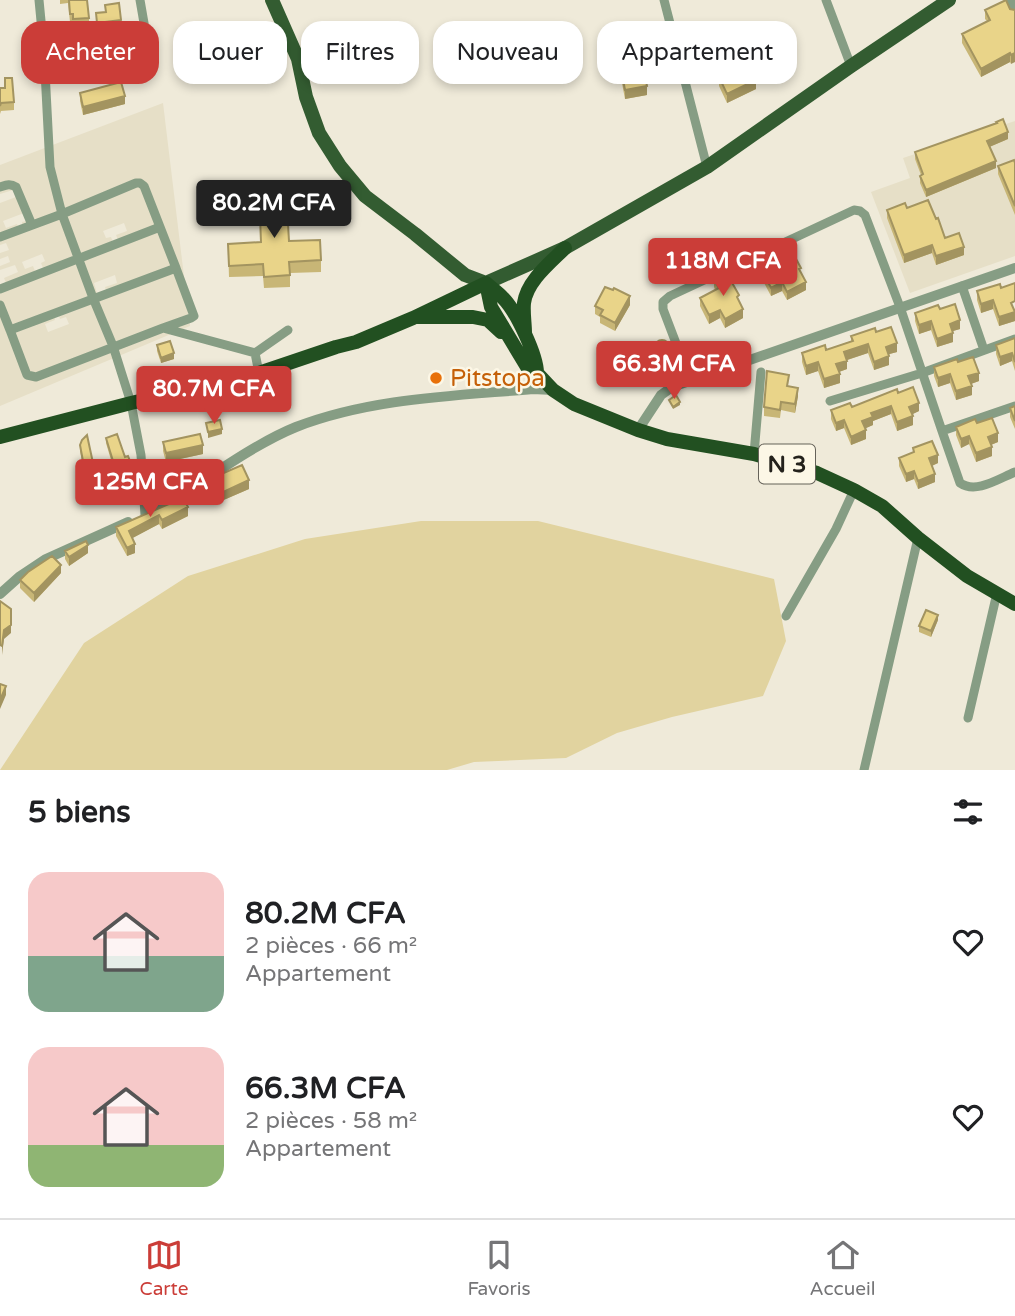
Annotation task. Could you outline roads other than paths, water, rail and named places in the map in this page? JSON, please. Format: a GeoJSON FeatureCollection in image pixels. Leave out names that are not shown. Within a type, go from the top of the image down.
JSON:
{"type":"FeatureCollection","features":[{"type":"Feature","properties":{"kind":"highway"},"geometry":{"type":"LineString","coordinates":[[525,334],[524,302],[530,286],[565,248]]}},
{"type":"Feature","properties":{"kind":"highway"},"geometry":{"type":"LineString","coordinates":[[0,437],[259,373],[356,342],[486,283]]}},
{"type":"Feature","properties":{"kind":"highway","name":"N 3"},"geometry":{"type":"LineString","coordinates":[[486,283],[505,299],[525,334],[536,362],[537,373]]}},
{"type":"Feature","properties":{"kind":"highway","name":"N 3"},"geometry":{"type":"LineString","coordinates":[[486,283],[491,307],[527,367],[574,404],[667,439],[754,454],[817,473],[882,506],[967,576],[1015,604]]}},
{"type":"Feature","properties":{"kind":"highway"},"geometry":{"type":"LineString","coordinates":[[413,317],[473,317],[488,320],[511,341]]}},
{"type":"Feature","properties":{"kind":"main road"},"geometry":{"type":"LineString","coordinates":[[272,0],[298,59],[306,97],[319,133],[340,166],[365,196],[465,275],[486,283],[565,248],[707,167],[949,0]]}},
{"type":"Feature","properties":{"kind":"street"},"geometry":{"type":"LineString","coordinates":[[39,0],[51,167],[62,214],[113,346],[131,403],[141,455],[145,515]]}},
{"type":"Feature","properties":{"kind":"street"},"geometry":{"type":"LineString","coordinates":[[140,0],[144,21]]}},
{"type":"Feature","properties":{"kind":"street"},"geometry":{"type":"LineString","coordinates":[[664,0],[707,167]]}},
{"type":"Feature","properties":{"kind":"street"},"geometry":{"type":"LineString","coordinates":[[826,0],[851,66]]}},
{"type":"Feature","properties":{"kind":"street"},"geometry":{"type":"LineString","coordinates":[[1010,0],[1015,12]]}},
{"type":"Feature","properties":{"kind":"street"},"geometry":{"type":"LineString","coordinates":[[0,237],[140,183],[144,186],[194,316],[36,377],[27,376],[0,305]]}},
{"type":"Feature","properties":{"kind":"street"},"geometry":{"type":"LineString","coordinates":[[0,187],[8,184],[16,187],[32,225]]}},
{"type":"Feature","properties":{"kind":"street"},"geometry":{"type":"LineString","coordinates":[[690,380],[663,309],[663,302],[670,296],[854,210],[860,211],[865,215],[900,307],[960,483],[967,488],[976,487],[1015,472]]}},
{"type":"Feature","properties":{"kind":"street"},"geometry":{"type":"LineString","coordinates":[[0,289],[160,227]]}},
{"type":"Feature","properties":{"kind":"street"},"geometry":{"type":"LineString","coordinates":[[10,330],[176,268]]}},
{"type":"Feature","properties":{"kind":"street"},"geometry":{"type":"LineString","coordinates":[[638,430],[661,395],[672,387],[1015,268]]}},
{"type":"Feature","properties":{"kind":"street"},"geometry":{"type":"LineString","coordinates":[[962,286],[984,350]]}},
{"type":"Feature","properties":{"kind":"street"},"geometry":{"type":"LineString","coordinates":[[163,328],[255,353]]}},
{"type":"Feature","properties":{"kind":"street"},"geometry":{"type":"LineString","coordinates":[[255,353],[288,330]]}},
{"type":"Feature","properties":{"kind":"street"},"geometry":{"type":"LineString","coordinates":[[830,401],[922,373],[1015,338]]}},
{"type":"Feature","properties":{"kind":"street"},"geometry":{"type":"LineString","coordinates":[[255,353],[259,373]]}},
{"type":"Feature","properties":{"kind":"street"},"geometry":{"type":"LineString","coordinates":[[754,454],[761,372]]}},
{"type":"Feature","properties":{"kind":"street"},"geometry":{"type":"LineString","coordinates":[[0,594],[46,559],[168,504],[259,446],[294,428],[340,412],[405,401],[533,388],[553,390]]}},
{"type":"Feature","properties":{"kind":"street"},"geometry":{"type":"LineString","coordinates":[[942,431],[1015,406]]}},
{"type":"Feature","properties":{"kind":"street"},"geometry":{"type":"LineString","coordinates":[[786,616],[836,529],[854,490]]}},
{"type":"Feature","properties":{"kind":"street"},"geometry":{"type":"LineString","coordinates":[[864,770],[918,538]]}},
{"type":"Feature","properties":{"kind":"street"},"geometry":{"type":"LineString","coordinates":[[968,718],[997,593]]}},
{"type":"Feature","properties":{"kind":"place","name":"Pitstopa"},"geometry":{"type":"Point","coordinates":[436,378]}}]}
